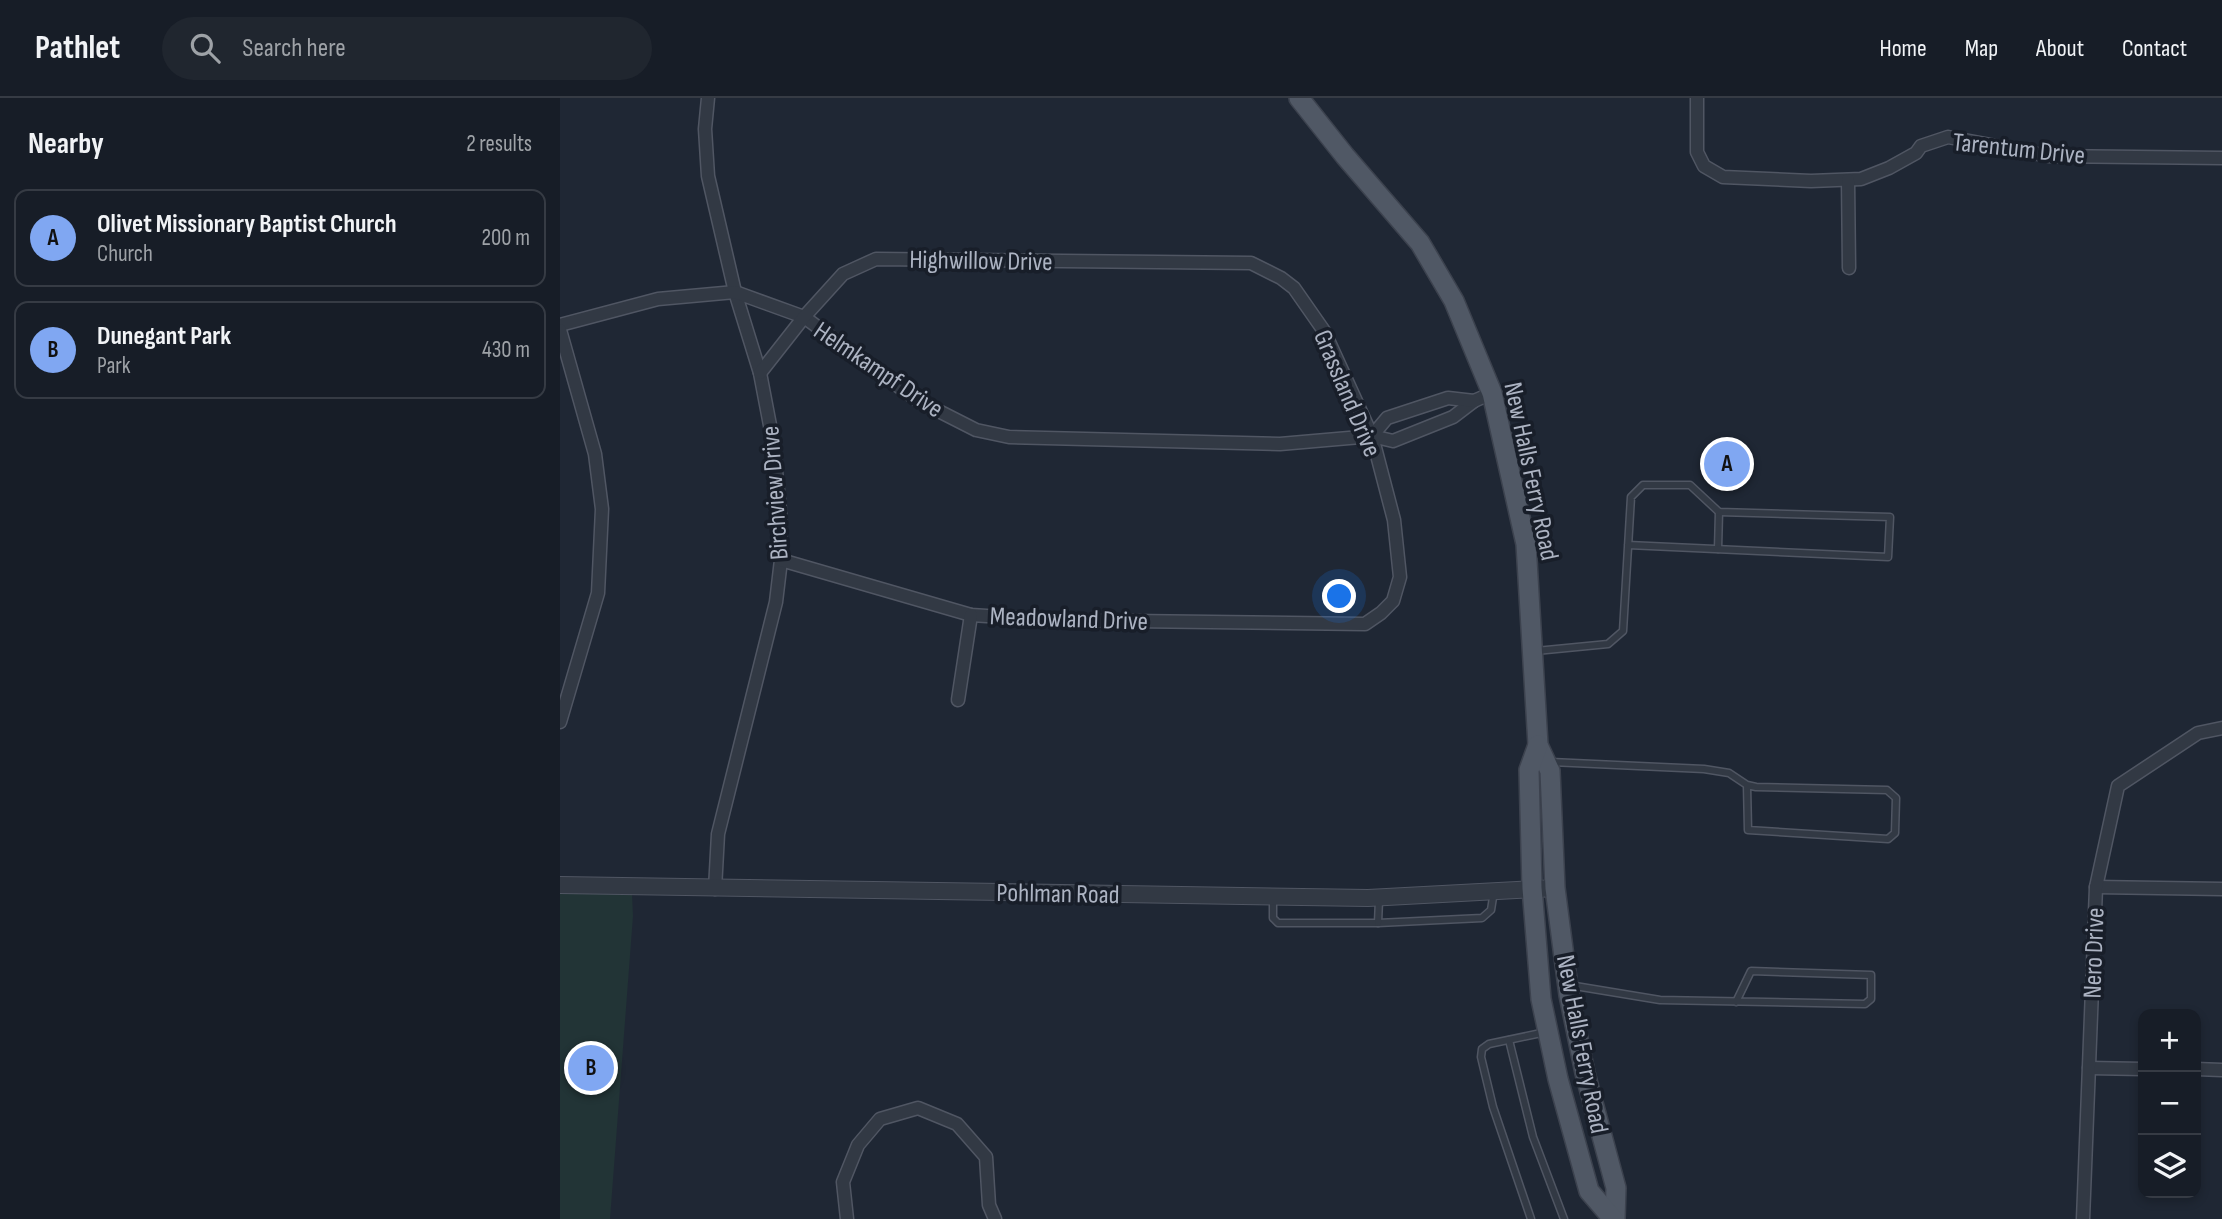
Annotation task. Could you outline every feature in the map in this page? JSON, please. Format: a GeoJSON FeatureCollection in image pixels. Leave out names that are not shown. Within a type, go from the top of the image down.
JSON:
{"type":"FeatureCollection","features":[{"type":"Feature","properties":{"kind":"main road","name":"New Halls Ferry Road"},"geometry":{"type":"LineString","coordinates":[[1299,98],[1420,243],[1454,301],[1492,393],[1526,544],[1531,651],[1542,754],[1550,771],[1555,888],[1567,984],[1585,1073],[1616,1188],[1614,1219]]}},
{"type":"Feature","properties":{"kind":"main road","name":"New Halls Ferry Road"},"geometry":{"type":"LineString","coordinates":[[1542,754],[1529,770],[1532,888],[1541,999],[1589,1191],[1614,1219]]}},
{"type":"Feature","properties":{"kind":"street","name":"Birchview Drive"},"geometry":{"type":"LineString","coordinates":[[708,98],[705,129],[708,176],[735,292],[760,373],[773,441],[780,510],[781,560],[776,602],[718,835],[715,888]]}},
{"type":"Feature","properties":{"kind":"street","name":"Tarentum Drive"},"geometry":{"type":"LineString","coordinates":[[1697,98],[1697,152],[1704,166],[1723,177],[1811,181],[1861,179],[1889,168],[1916,153],[1922,146],[1948,137],[2049,156],[2222,158]]}},
{"type":"Feature","properties":{"kind":"street"},"geometry":{"type":"LineString","coordinates":[[1848,180],[1849,268]]}},
{"type":"Feature","properties":{"kind":"street","name":"Highwillow Drive"},"geometry":{"type":"LineString","coordinates":[[760,373],[804,317],[844,274],[876,259],[1251,263]]}},
{"type":"Feature","properties":{"kind":"street","name":"Grassland Drive"},"geometry":{"type":"LineString","coordinates":[[1251,263],[1281,278],[1294,288],[1317,320],[1372,436],[1394,520],[1400,576],[1393,601],[1366,624]]}},
{"type":"Feature","properties":{"kind":"street","name":"Helmkampf Drive"},"geometry":{"type":"LineString","coordinates":[[560,328],[657,299],[735,292],[804,317],[917,400],[976,430],[1009,437],[1280,444],[1372,436],[1393,441],[1453,417],[1474,401],[1492,393]]}},
{"type":"Feature","properties":{"kind":"street"},"geometry":{"type":"LineString","coordinates":[[560,328],[595,454],[602,509],[598,593],[560,722]]}},
{"type":"Feature","properties":{"kind":"street","name":"Helmkampf Drive"},"geometry":{"type":"LineString","coordinates":[[1372,436],[1387,418],[1448,398],[1474,401]]}},
{"type":"Feature","properties":{"kind":"street","name":"Meadowland Drive"},"geometry":{"type":"LineString","coordinates":[[781,560],[971,615],[1048,620],[1366,624]]}},
{"type":"Feature","properties":{"kind":"street"},"geometry":{"type":"LineString","coordinates":[[958,700],[971,615]]}},
{"type":"Feature","properties":{"kind":"street","name":"Nero Drive"},"geometry":{"type":"LineString","coordinates":[[2083,1219],[2096,887],[2118,786],[2198,733],[2222,728]]}},
{"type":"Feature","properties":{"kind":"street","name":"Pohlman Road"},"geometry":{"type":"LineString","coordinates":[[560,885],[1379,897],[1555,888]]}},
{"type":"Feature","properties":{"kind":"street"},"geometry":{"type":"LineString","coordinates":[[2096,887],[2222,889]]}},
{"type":"Feature","properties":{"kind":"street"},"geometry":{"type":"LineString","coordinates":[[2088,1068],[2138,1069]]}},
{"type":"Feature","properties":{"kind":"street"},"geometry":{"type":"LineString","coordinates":[[2201,1069],[2222,1070]]}},
{"type":"Feature","properties":{"kind":"street"},"geometry":{"type":"LineString","coordinates":[[847,1219],[843,1182],[858,1145],[880,1119],[918,1108],[957,1124],[986,1157],[989,1205],[995,1219]]}},
{"type":"Feature","properties":{"kind":"lane"},"geometry":{"type":"LineString","coordinates":[[1531,651],[1608,644],[1623,631],[1628,545],[1631,497],[1643,485],[1690,485],[1719,512],[1890,517],[1888,557],[1628,545]]}},
{"type":"Feature","properties":{"kind":"lane"},"geometry":{"type":"LineString","coordinates":[[1718,549],[1719,512]]}},
{"type":"Feature","properties":{"kind":"lane"},"geometry":{"type":"LineString","coordinates":[[1542,754],[1704,769],[1729,773],[1746,785],[1756,787],[1887,790],[1896,798],[1895,833],[1888,839],[1748,830],[1746,785]]}},
{"type":"Feature","properties":{"kind":"lane"},"geometry":{"type":"LineString","coordinates":[[1272,896],[1273,918],[1278,923],[1378,923],[1482,918],[1491,910],[1494,890]]}},
{"type":"Feature","properties":{"kind":"lane"},"geometry":{"type":"LineString","coordinates":[[1378,923],[1379,897]]}},
{"type":"Feature","properties":{"kind":"lane"},"geometry":{"type":"LineString","coordinates":[[1567,984],[1660,1000],[1736,1002],[1865,1004],[1871,999],[1871,975],[1751,971],[1736,1002]]}},
{"type":"Feature","properties":{"kind":"lane"},"geometry":{"type":"LineString","coordinates":[[1531,1219],[1493,1107],[1481,1058],[1482,1049],[1489,1044],[1548,1032]]}},
{"type":"Feature","properties":{"kind":"lane"},"geometry":{"type":"LineString","coordinates":[[1508,1040],[1533,1136],[1564,1219]]}},
{"type":"Feature","properties":{"kind":"shaded area"},"geometry":{"type":"Polygon","coordinates":[[[560,893],[632,894],[633,916],[610,1219],[560,1219],[560,893]]]}},
{"type":"Feature","properties":{"kind":"place","name":"Olivet Missionary Baptist Church"},"geometry":{"type":"Point","coordinates":[1727,464]}},
{"type":"Feature","properties":{"kind":"place","name":"Dunegant Park"},"geometry":{"type":"Point","coordinates":[591,1068]}}]}
